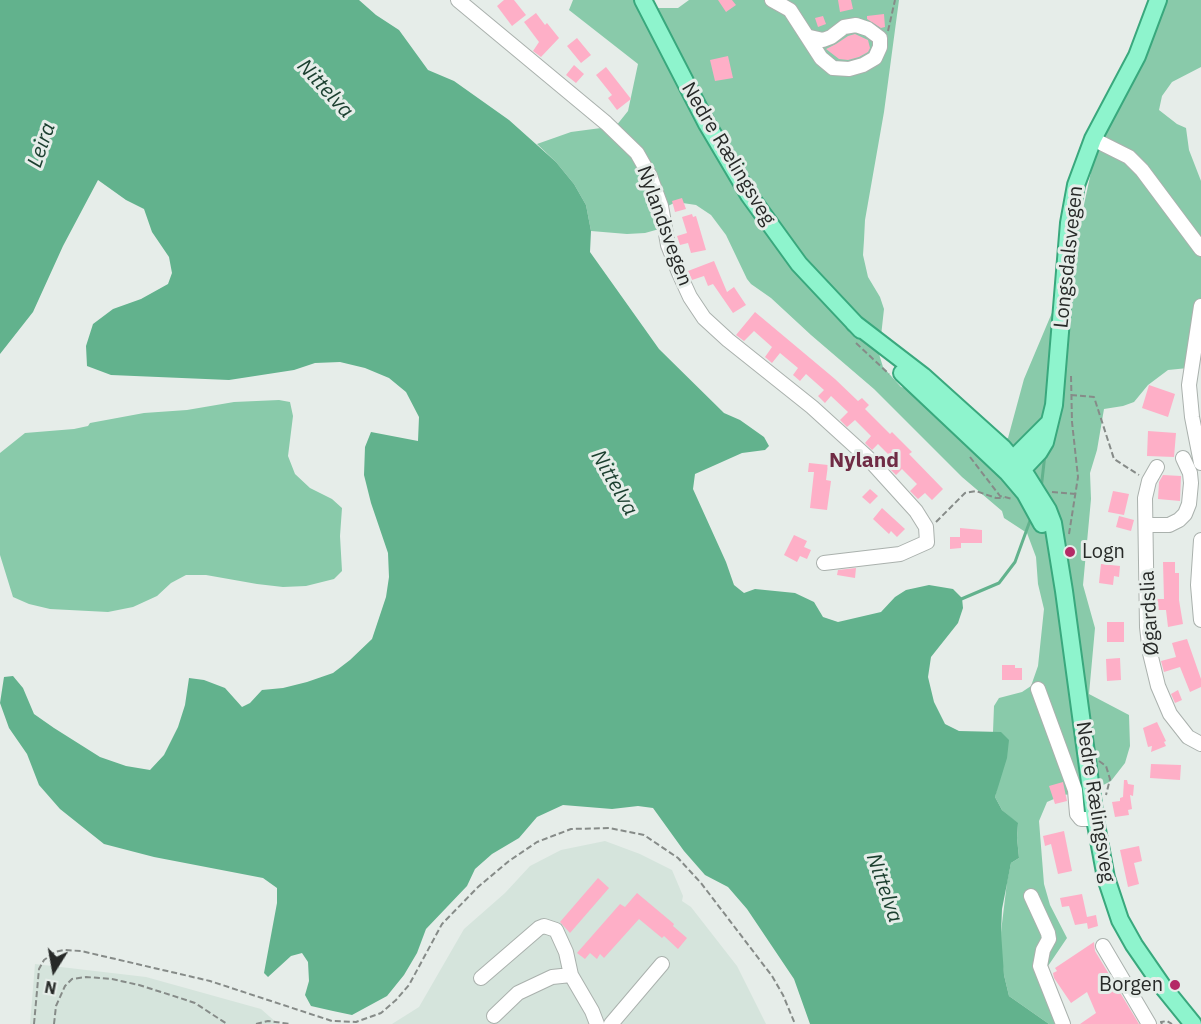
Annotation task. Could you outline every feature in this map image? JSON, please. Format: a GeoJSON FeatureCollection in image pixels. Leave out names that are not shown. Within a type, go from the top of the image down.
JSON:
{"type":"FeatureCollection","features":[{"type":"Feature","properties":{"kind":"main road","name":"Nedre Rælingsveg"},"geometry":{"type":"LineString","coordinates":[[643,0],[707,124],[749,195],[800,264],[854,322],[944,394],[1014,467],[1058,556],[1095,819],[1106,878],[1120,920],[1143,959],[1193,1024]]}},
{"type":"Feature","properties":{"kind":"main road","name":"Longsdalsvegen"},"geometry":{"type":"LineString","coordinates":[[1014,467],[1049,423],[1056,395],[1071,210],[1076,185],[1093,139],[1131,70],[1158,0]]}},
{"type":"Feature","properties":{"kind":"street","name":"Nylandsvegen"},"geometry":{"type":"LineString","coordinates":[[458,0],[615,131],[637,153],[650,176],[661,206],[668,245],[679,273],[690,297],[704,318],[812,407],[867,457],[916,511],[926,527]]}},
{"type":"Feature","properties":{"kind":"street"},"geometry":{"type":"LineString","coordinates":[[772,0],[790,10],[822,58],[833,68],[849,69],[863,65],[875,58],[880,47],[880,38],[868,29],[856,25],[844,27],[831,37],[823,39],[810,37]]}},
{"type":"Feature","properties":{"kind":"street"},"geometry":{"type":"LineString","coordinates":[[1093,139],[1129,157],[1142,170],[1201,249]]}},
{"type":"Feature","properties":{"kind":"street"},"geometry":{"type":"LineString","coordinates":[[1201,306],[1189,385],[1192,417],[1201,464]]}},
{"type":"Feature","properties":{"kind":"street"},"geometry":{"type":"LineString","coordinates":[[1146,525],[1169,525],[1185,514],[1189,504],[1191,483],[1190,473],[1183,458]]}},
{"type":"Feature","properties":{"kind":"street","name":"Øgardslia"},"geometry":{"type":"LineString","coordinates":[[1157,466],[1149,481],[1145,498],[1147,627],[1155,676],[1164,701],[1178,726],[1188,738],[1201,744]]}},
{"type":"Feature","properties":{"kind":"street"},"geometry":{"type":"LineString","coordinates":[[824,563],[900,554],[927,542],[926,527]]}},
{"type":"Feature","properties":{"kind":"street"},"geometry":{"type":"LineString","coordinates":[[1201,540],[1198,585],[1201,620]]}},
{"type":"Feature","properties":{"kind":"street"},"geometry":{"type":"LineString","coordinates":[[1038,689],[1075,790],[1078,816],[1081,819],[1095,819]]}},
{"type":"Feature","properties":{"kind":"street"},"geometry":{"type":"LineString","coordinates":[[1031,896],[1049,939],[1043,950],[1040,966],[1063,1024]]}},
{"type":"Feature","properties":{"kind":"street"},"geometry":{"type":"LineString","coordinates":[[482,978],[539,928],[544,926],[556,930],[562,939],[571,975],[597,1024]]}},
{"type":"Feature","properties":{"kind":"street"},"geometry":{"type":"LineString","coordinates":[[1103,946],[1149,1024]]}},
{"type":"Feature","properties":{"kind":"street"},"geometry":{"type":"LineString","coordinates":[[611,1024],[662,964]]}},
{"type":"Feature","properties":{"kind":"street"},"geometry":{"type":"LineString","coordinates":[[494,1016],[518,993],[552,976],[571,975]]}},
{"type":"Feature","properties":{"kind":"path"},"geometry":{"type":"LineString","coordinates":[[880,47],[889,28],[895,0]]}},
{"type":"Feature","properties":{"kind":"path"},"geometry":{"type":"LineString","coordinates":[[1045,493],[1076,494],[1078,470],[1072,422],[1071,375]]}},
{"type":"Feature","properties":{"kind":"path"},"geometry":{"type":"LineString","coordinates":[[1071,395],[1094,397],[1114,459],[1149,481]]}},
{"type":"Feature","properties":{"kind":"path"},"geometry":{"type":"LineString","coordinates":[[926,527],[944,515],[964,493],[976,491],[996,498],[1004,498]]}},
{"type":"Feature","properties":{"kind":"path"},"geometry":{"type":"LineString","coordinates":[[348,1024],[381,1013],[396,1000],[409,985],[442,924],[478,887],[509,861],[537,842],[571,829],[609,828],[644,835],[678,858],[701,883],[772,976],[795,1024]]}},
{"type":"Feature","properties":{"kind":"path"},"geometry":{"type":"LineString","coordinates":[[34,1024],[39,969],[44,960],[55,952],[64,950],[81,951],[210,981],[332,1021],[356,1022]]}},
{"type":"Feature","properties":{"kind":"path"},"geometry":{"type":"LineString","coordinates":[[54,1024],[56,1006],[65,986],[72,979],[86,977],[112,979],[139,985],[180,998],[195,1003],[227,1024]]}},
{"type":"Feature","properties":{"kind":"path"},"geometry":{"type":"LineString","coordinates":[[256,1024],[268,1021],[291,1024]]}},
{"type":"Feature","properties":{"kind":"path"},"geometry":{"type":"LineString","coordinates":[[1162,1024],[1161,1022],[1167,1021],[1172,1024]]}},
{"type":"Feature","properties":{"kind":"shaded area"},"geometry":{"type":"Polygon","coordinates":[[[573,0],[646,0],[657,8],[678,8],[689,0],[899,0],[884,112],[865,220],[863,255],[868,277],[884,309],[879,354],[883,367],[901,387],[921,392],[1000,439],[1008,438],[1024,379],[1070,270],[1100,130],[1162,0],[1201,0],[1201,67],[1172,82],[1162,96],[1159,110],[1186,128],[1189,150],[1201,181],[1201,310],[1188,368],[1168,370],[1148,385],[1134,402],[1104,409],[1097,450],[1090,473],[1091,499],[1083,585],[1095,628],[1089,694],[1129,715],[1130,746],[1125,763],[1111,781],[1090,792],[1063,795],[1047,802],[1039,821],[1044,884],[1050,905],[1067,938],[1048,966],[1066,1024],[1049,1024],[1009,996],[1001,950],[1007,882],[1011,863],[1019,858],[1018,824],[1002,810],[995,797],[999,779],[1001,732],[993,732],[994,706],[999,698],[1022,692],[1031,686],[1038,666],[1044,609],[1038,584],[1036,557],[1027,533],[1004,518],[1002,511],[962,477],[874,389],[771,298],[751,284],[726,235],[711,215],[696,205],[676,202],[666,207],[670,226],[645,233],[591,231],[586,205],[574,184],[537,144],[571,132],[616,126],[628,111],[638,64],[569,10],[573,0]]]}},
{"type":"Feature","properties":{"kind":"shaded area"},"geometry":{"type":"Polygon","coordinates":[[[279,400],[290,402],[293,416],[288,456],[295,474],[310,488],[332,499],[342,508],[340,536],[342,571],[334,579],[306,586],[283,587],[206,575],[186,575],[171,583],[157,596],[133,607],[108,612],[50,609],[13,597],[0,555],[0,453],[25,433],[74,429],[88,426],[90,423],[144,413],[187,410],[234,402],[279,400]]]}},
{"type":"Feature","properties":{"kind":"shaded area"},"geometry":{"type":"Polygon","coordinates":[[[605,841],[640,854],[672,870],[683,896],[682,901],[691,907],[737,966],[766,1024],[392,1024],[419,1007],[464,929],[505,893],[530,866],[561,850],[605,841]]]}},
{"type":"Feature","properties":{"kind":"shaded area"},"geometry":{"type":"Polygon","coordinates":[[[35,964],[146,977],[261,1009],[278,1024],[30,1024],[35,964]]]}},
{"type":"Feature","properties":{"kind":"water"},"geometry":{"type":"Polygon","coordinates":[[[0,0],[359,0],[399,30],[428,70],[454,81],[509,120],[556,162],[574,184],[586,205],[591,231],[590,252],[659,349],[724,413],[740,420],[764,437],[769,446],[765,450],[742,453],[695,474],[693,489],[734,585],[744,593],[755,589],[795,593],[814,602],[823,617],[838,622],[881,612],[895,597],[906,590],[929,585],[953,589],[962,598],[963,608],[958,623],[931,657],[928,677],[934,702],[945,724],[959,731],[1001,732],[1009,740],[1007,758],[995,797],[1002,810],[1018,823],[1019,858],[1011,863],[1002,909],[1004,975],[1009,996],[1049,1024],[810,1024],[794,979],[747,909],[728,887],[705,875],[684,851],[653,808],[638,806],[612,809],[563,805],[537,817],[519,838],[492,854],[475,869],[467,886],[426,929],[417,953],[404,975],[387,996],[352,1015],[333,1011],[311,1006],[305,995],[309,981],[308,962],[302,953],[291,956],[268,977],[264,973],[277,903],[277,888],[263,878],[154,857],[104,844],[60,809],[39,785],[27,754],[9,728],[0,703],[4,677],[13,676],[23,688],[34,714],[54,728],[100,757],[126,766],[150,770],[164,755],[178,727],[185,705],[189,678],[204,680],[225,688],[242,707],[250,703],[262,690],[283,688],[333,673],[372,639],[386,597],[389,577],[388,553],[364,475],[365,447],[371,432],[418,441],[419,417],[406,392],[389,378],[365,368],[340,362],[315,363],[294,370],[229,380],[111,375],[87,366],[86,346],[93,324],[113,309],[141,299],[168,284],[172,273],[169,257],[152,232],[144,209],[126,200],[98,180],[63,246],[33,312],[0,354],[0,0]]]}},
{"type":"Feature","properties":{"kind":"building"},"geometry":{"type":"Polygon","coordinates":[[[504,0],[514,0],[526,15],[512,26],[497,6],[504,0]]]}},
{"type":"Feature","properties":{"kind":"building"},"geometry":{"type":"Polygon","coordinates":[[[718,0],[732,0],[736,5],[726,12],[718,0]]]}},
{"type":"Feature","properties":{"kind":"building"},"geometry":{"type":"Polygon","coordinates":[[[838,0],[851,0],[853,9],[840,12],[838,0]]]}},
{"type":"Feature","properties":{"kind":"building"},"geometry":{"type":"Polygon","coordinates":[[[536,13],[559,38],[541,57],[533,51],[539,42],[524,22],[536,13]]]}},
{"type":"Feature","properties":{"kind":"building"},"geometry":{"type":"Polygon","coordinates":[[[884,14],[885,27],[881,28],[867,19],[867,16],[884,14]]]}},
{"type":"Feature","properties":{"kind":"building"},"geometry":{"type":"Polygon","coordinates":[[[823,16],[826,24],[818,27],[815,18],[823,16]]]}},
{"type":"Feature","properties":{"kind":"building"},"geometry":{"type":"Polygon","coordinates":[[[855,34],[868,40],[870,48],[868,52],[859,57],[848,60],[839,59],[826,49],[848,36],[855,34]]]}},
{"type":"Feature","properties":{"kind":"building"},"geometry":{"type":"Polygon","coordinates":[[[577,38],[591,55],[581,63],[567,46],[577,38]]]}},
{"type":"Feature","properties":{"kind":"building"},"geometry":{"type":"Polygon","coordinates":[[[728,56],[733,78],[715,81],[710,60],[728,56]]]}},
{"type":"Feature","properties":{"kind":"building"},"geometry":{"type":"Polygon","coordinates":[[[574,65],[584,74],[576,83],[566,75],[574,65]]]}},
{"type":"Feature","properties":{"kind":"building"},"geometry":{"type":"Polygon","coordinates":[[[606,67],[631,99],[617,110],[608,98],[612,95],[596,75],[606,67]]]}},
{"type":"Feature","properties":{"kind":"building"},"geometry":{"type":"Polygon","coordinates":[[[682,198],[686,209],[675,212],[672,201],[682,198]]]}},
{"type":"Feature","properties":{"kind":"building"},"geometry":{"type":"Polygon","coordinates":[[[692,214],[693,217],[696,216],[706,250],[691,253],[688,243],[680,245],[677,236],[687,233],[682,217],[692,214]]]}},
{"type":"Feature","properties":{"kind":"building"},"geometry":{"type":"Polygon","coordinates":[[[714,261],[727,292],[734,287],[746,305],[733,313],[713,284],[708,286],[704,276],[692,280],[688,271],[714,261]]]}},
{"type":"Feature","properties":{"kind":"building"},"geometry":{"type":"Polygon","coordinates":[[[755,312],[858,401],[862,398],[869,405],[865,409],[912,452],[909,454],[943,489],[932,500],[925,493],[918,499],[910,491],[917,484],[902,469],[896,475],[888,467],[895,461],[878,444],[872,450],[865,443],[871,436],[855,420],[847,427],[840,420],[848,412],[831,396],[825,403],[818,396],[824,390],[806,374],[800,381],[793,375],[798,368],[780,353],[772,363],[765,357],[772,347],[754,331],[744,341],[736,335],[755,312]]]}},
{"type":"Feature","properties":{"kind":"building"},"geometry":{"type":"Polygon","coordinates":[[[1149,385],[1175,394],[1168,417],[1142,408],[1149,385]]]}},
{"type":"Feature","properties":{"kind":"building"},"geometry":{"type":"Polygon","coordinates":[[[1148,431],[1176,433],[1174,457],[1147,456],[1148,431]]]}},
{"type":"Feature","properties":{"kind":"building"},"geometry":{"type":"Polygon","coordinates":[[[809,463],[828,465],[826,480],[831,481],[827,510],[810,508],[814,472],[808,472],[809,463]]]}},
{"type":"Feature","properties":{"kind":"building"},"geometry":{"type":"Polygon","coordinates":[[[1163,475],[1181,476],[1180,501],[1158,499],[1159,482],[1163,475]]]}},
{"type":"Feature","properties":{"kind":"building"},"geometry":{"type":"Polygon","coordinates":[[[870,489],[878,496],[870,504],[862,497],[870,489]]]}},
{"type":"Feature","properties":{"kind":"building"},"geometry":{"type":"Polygon","coordinates":[[[1113,491],[1129,494],[1124,515],[1108,512],[1113,491]]]}},
{"type":"Feature","properties":{"kind":"building"},"geometry":{"type":"Polygon","coordinates":[[[882,508],[905,529],[897,537],[891,531],[889,534],[873,519],[882,508]]]}},
{"type":"Feature","properties":{"kind":"building"},"geometry":{"type":"Polygon","coordinates":[[[1119,516],[1134,520],[1131,531],[1116,527],[1119,516]]]}},
{"type":"Feature","properties":{"kind":"building"},"geometry":{"type":"Polygon","coordinates":[[[960,528],[982,530],[982,543],[961,543],[961,548],[950,549],[950,537],[960,537],[960,528]]]}},
{"type":"Feature","properties":{"kind":"building"},"geometry":{"type":"Polygon","coordinates":[[[794,535],[807,541],[804,547],[811,550],[807,559],[800,556],[797,562],[784,555],[794,535]]]}},
{"type":"Feature","properties":{"kind":"building"},"geometry":{"type":"Polygon","coordinates":[[[1163,562],[1175,562],[1175,573],[1179,573],[1179,600],[1183,624],[1168,627],[1166,610],[1156,610],[1156,599],[1164,599],[1163,562]]]}},
{"type":"Feature","properties":{"kind":"building"},"geometry":{"type":"Polygon","coordinates":[[[1101,564],[1120,566],[1119,577],[1114,576],[1113,585],[1099,583],[1101,564]]]}},
{"type":"Feature","properties":{"kind":"building"},"geometry":{"type":"Polygon","coordinates":[[[856,568],[855,578],[837,575],[838,570],[856,568]]]}},
{"type":"Feature","properties":{"kind":"building"},"geometry":{"type":"Polygon","coordinates":[[[1107,622],[1124,622],[1124,642],[1107,642],[1107,622]]]}},
{"type":"Feature","properties":{"kind":"building"},"geometry":{"type":"Polygon","coordinates":[[[1187,639],[1201,679],[1201,687],[1190,692],[1180,667],[1164,672],[1161,661],[1176,657],[1172,643],[1187,639]]]}},
{"type":"Feature","properties":{"kind":"building"},"geometry":{"type":"Polygon","coordinates":[[[1120,658],[1121,680],[1107,681],[1106,659],[1120,658]]]}},
{"type":"Feature","properties":{"kind":"building"},"geometry":{"type":"Polygon","coordinates":[[[1002,665],[1015,665],[1015,668],[1022,668],[1022,680],[1002,680],[1002,665]]]}},
{"type":"Feature","properties":{"kind":"building"},"geometry":{"type":"Polygon","coordinates":[[[1178,690],[1182,700],[1175,703],[1171,694],[1178,690]]]}},
{"type":"Feature","properties":{"kind":"building"},"geometry":{"type":"Polygon","coordinates":[[[1157,722],[1166,746],[1151,752],[1152,746],[1148,747],[1143,728],[1157,722]]]}},
{"type":"Feature","properties":{"kind":"building"},"geometry":{"type":"Polygon","coordinates":[[[1151,764],[1181,765],[1180,780],[1150,778],[1151,764]]]}},
{"type":"Feature","properties":{"kind":"building"},"geometry":{"type":"Polygon","coordinates":[[[1124,780],[1134,785],[1133,796],[1130,795],[1132,809],[1128,810],[1129,815],[1115,817],[1112,802],[1120,801],[1123,797],[1124,780]]]}},
{"type":"Feature","properties":{"kind":"building"},"geometry":{"type":"Polygon","coordinates":[[[1063,782],[1067,801],[1055,804],[1049,786],[1063,782]]]}},
{"type":"Feature","properties":{"kind":"building"},"geometry":{"type":"Polygon","coordinates":[[[1064,831],[1072,871],[1058,874],[1051,844],[1045,846],[1043,836],[1064,831]]]}},
{"type":"Feature","properties":{"kind":"building"},"geometry":{"type":"Polygon","coordinates":[[[1139,846],[1142,861],[1134,863],[1139,884],[1128,887],[1120,850],[1139,846]]]}},
{"type":"Feature","properties":{"kind":"building"},"geometry":{"type":"Polygon","coordinates":[[[598,878],[609,888],[570,933],[560,922],[598,878]]]}},
{"type":"Feature","properties":{"kind":"building"},"geometry":{"type":"Polygon","coordinates":[[[637,893],[687,938],[678,949],[639,919],[604,958],[600,954],[597,959],[590,953],[585,959],[577,953],[620,904],[625,907],[637,893]]]}},
{"type":"Feature","properties":{"kind":"building"},"geometry":{"type":"Polygon","coordinates":[[[1082,894],[1087,917],[1096,915],[1098,926],[1088,929],[1087,923],[1075,925],[1069,906],[1062,907],[1060,898],[1082,894]]]}},
{"type":"Feature","properties":{"kind":"building"},"geometry":{"type":"Polygon","coordinates":[[[1094,942],[1095,951],[1139,1024],[1080,1024],[1096,1013],[1087,992],[1071,1003],[1054,978],[1053,973],[1057,971],[1055,968],[1094,942]]]}},
{"type":"Feature","properties":{"kind":"waterway"},"geometry":{"type":"LineString","coordinates":[[1041,489],[1045,454]]}},
{"type":"Feature","properties":{"kind":"waterway"},"geometry":{"type":"LineString","coordinates":[[959,600],[999,583],[1015,562],[1031,518]]}},
{"type":"Feature","properties":{"kind":"place","name":"Logn"},"geometry":{"type":"Point","coordinates":[1070,552]}},
{"type":"Feature","properties":{"kind":"place","name":"Borgen"},"geometry":{"type":"Point","coordinates":[1175,985]}},
{"type":"Feature","properties":{"kind":"district","name":"Nyland"},"geometry":{"type":"Point","coordinates":[864,461]}},
{"type":"Feature","properties":{"kind":"water label","name":"Nittelva"},"geometry":{"type":"Point","coordinates":[325,89]}},
{"type":"Feature","properties":{"kind":"water label","name":"Leira"},"geometry":{"type":"Point","coordinates":[42,145]}},
{"type":"Feature","properties":{"kind":"water label","name":"Nittelva"},"geometry":{"type":"Point","coordinates":[614,483]}},
{"type":"Feature","properties":{"kind":"water label","name":"Nittelva"},"geometry":{"type":"Point","coordinates":[884,888]}}]}
